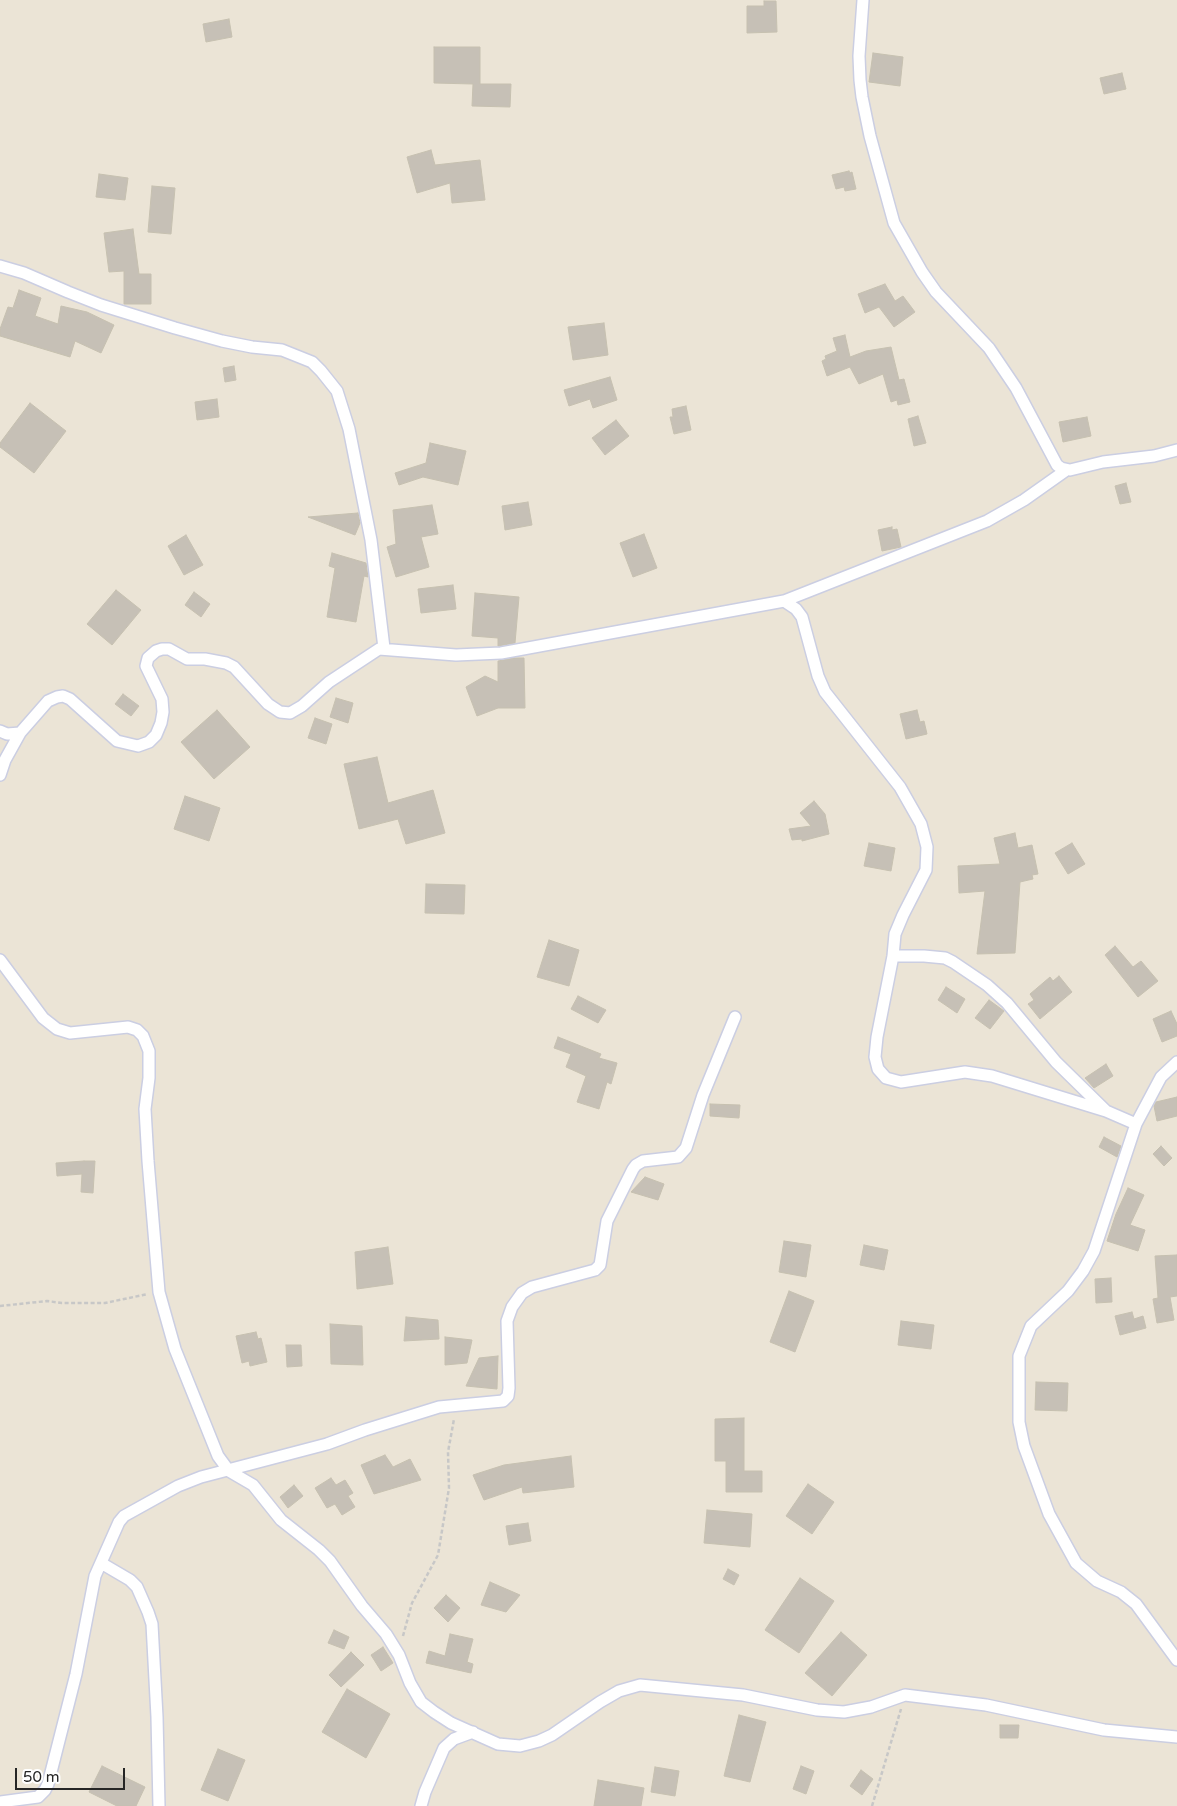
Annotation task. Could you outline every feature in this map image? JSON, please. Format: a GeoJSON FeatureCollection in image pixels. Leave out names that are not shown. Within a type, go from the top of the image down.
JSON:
{"type":"FeatureCollection","features":[{"type":"Feature","properties":{"kind":"street"},"geometry":{"type":"LineString","coordinates":[[863,0],[859,56],[862,97],[870,136],[894,223],[922,272],[936,292],[989,348],[1016,388],[1057,465],[1065,471]]}},
{"type":"Feature","properties":{"kind":"street"},"geometry":{"type":"LineString","coordinates":[[0,266],[24,272],[101,305],[175,328],[222,341],[282,350],[312,362],[336,392],[349,429],[371,540],[384,648]]}},
{"type":"Feature","properties":{"kind":"street"},"geometry":{"type":"LineString","coordinates":[[0,775],[5,760],[20,732],[48,701],[63,696],[70,699],[117,742],[138,746],[149,742],[156,735],[161,724],[163,712],[162,699],[146,666],[148,658],[156,651],[162,649],[168,649],[187,659],[226,662],[234,667],[268,704],[280,712],[290,713],[297,710],[329,682],[378,649],[456,655],[501,653],[784,601],[987,521],[1024,500],[1065,471],[1103,462],[1154,456],[1177,450]]}},
{"type":"Feature","properties":{"kind":"street"},"geometry":{"type":"LineString","coordinates":[[784,601],[796,609],[802,617],[818,676],[825,692],[892,776],[924,830],[927,847],[926,870],[895,934],[880,1014],[875,1057],[878,1069],[886,1078],[907,1081],[965,1072],[992,1076],[1106,1111],[1136,1124]]}},
{"type":"Feature","properties":{"kind":"street"},"geometry":{"type":"LineString","coordinates":[[0,731],[6,734],[20,732]]}},
{"type":"Feature","properties":{"kind":"street"},"geometry":{"type":"LineString","coordinates":[[892,956],[945,958],[987,985],[1008,1003],[1056,1062],[1106,1111]]}},
{"type":"Feature","properties":{"kind":"street"},"geometry":{"type":"LineString","coordinates":[[0,960],[43,1018],[57,1029],[70,1033],[128,1027],[137,1030],[143,1036],[148,1045],[150,1060],[145,1109],[159,1292],[176,1349],[218,1456],[229,1471],[252,1485],[281,1520],[330,1561],[362,1606],[386,1634],[399,1655],[410,1683],[421,1702],[434,1712],[498,1744],[520,1746],[552,1735],[613,1695],[640,1685],[743,1696],[817,1710],[844,1712],[870,1707],[905,1695],[986,1705],[1104,1730],[1177,1737]]}},
{"type":"Feature","properties":{"kind":"street"},"geometry":{"type":"LineString","coordinates":[[0,1802],[38,1797],[48,1784],[76,1674],[95,1576],[119,1522],[124,1516],[188,1481],[327,1444],[439,1407],[503,1401],[508,1396],[510,1388],[508,1321],[512,1307],[522,1293],[532,1287],[595,1270],[600,1265],[607,1221],[633,1169],[643,1161],[678,1157],[683,1154],[703,1095],[735,1017]]}},
{"type":"Feature","properties":{"kind":"street"},"geometry":{"type":"LineString","coordinates":[[1177,1062],[1161,1078],[1136,1124],[1094,1250],[1087,1264],[1068,1291],[1031,1326],[1019,1356],[1019,1422],[1024,1446],[1049,1514],[1076,1562],[1097,1581],[1121,1592],[1136,1604],[1177,1660]]}},
{"type":"Feature","properties":{"kind":"street"},"geometry":{"type":"LineString","coordinates":[[101,1563],[130,1580],[137,1587],[152,1624],[159,1806]]}},
{"type":"Feature","properties":{"kind":"street"},"geometry":{"type":"LineString","coordinates":[[421,1806],[444,1748],[454,1739],[473,1732]]}},
{"type":"Feature","properties":{"kind":"path"},"geometry":{"type":"LineString","coordinates":[[0,1306],[47,1301],[106,1303],[159,1292]]}},
{"type":"Feature","properties":{"kind":"path"},"geometry":{"type":"LineString","coordinates":[[399,1655],[412,1603],[438,1555],[449,1488],[450,1439],[457,1406]]}},
{"type":"Feature","properties":{"kind":"path"},"geometry":{"type":"LineString","coordinates":[[872,1806],[905,1695]]}},
{"type":"Feature","properties":{"kind":"building"},"geometry":{"type":"Polygon","coordinates":[[[764,1],[776,1],[777,32],[747,33],[747,6],[764,6],[764,1]]]}},
{"type":"Feature","properties":{"kind":"building"},"geometry":{"type":"Polygon","coordinates":[[[229,19],[232,37],[206,42],[203,24],[229,19]]]}},
{"type":"Feature","properties":{"kind":"building"},"geometry":{"type":"Polygon","coordinates":[[[434,47],[480,47],[480,84],[511,84],[510,107],[472,106],[473,84],[434,83],[434,47]]]}},
{"type":"Feature","properties":{"kind":"building"},"geometry":{"type":"Polygon","coordinates":[[[873,53],[903,57],[900,86],[869,82],[873,53]]]}},
{"type":"Feature","properties":{"kind":"building"},"geometry":{"type":"Polygon","coordinates":[[[1122,73],[1126,89],[1104,94],[1100,78],[1122,73]]]}},
{"type":"Feature","properties":{"kind":"building"},"geometry":{"type":"Polygon","coordinates":[[[431,150],[435,165],[480,160],[485,200],[452,203],[450,183],[417,193],[407,157],[431,150]]]}},
{"type":"Feature","properties":{"kind":"building"},"geometry":{"type":"Polygon","coordinates":[[[849,171],[850,173],[852,172],[856,189],[845,191],[844,187],[836,189],[832,175],[849,171]]]}},
{"type":"Feature","properties":{"kind":"building"},"geometry":{"type":"Polygon","coordinates":[[[99,174],[128,178],[125,200],[96,197],[99,174]]]}},
{"type":"Feature","properties":{"kind":"building"},"geometry":{"type":"Polygon","coordinates":[[[152,186],[175,188],[171,234],[148,232],[152,186]]]}},
{"type":"Feature","properties":{"kind":"building"},"geometry":{"type":"Polygon","coordinates":[[[133,229],[139,274],[151,274],[151,304],[124,304],[124,271],[109,272],[104,233],[133,229]]]}},
{"type":"Feature","properties":{"kind":"building"},"geometry":{"type":"Polygon","coordinates":[[[885,284],[895,301],[903,296],[915,312],[894,327],[879,307],[865,313],[858,294],[885,284]]]}},
{"type":"Feature","properties":{"kind":"building"},"geometry":{"type":"Polygon","coordinates":[[[19,290],[41,298],[35,316],[58,324],[61,306],[87,312],[114,325],[101,353],[75,341],[70,357],[0,336],[0,329],[8,307],[13,308],[19,290]]]}},
{"type":"Feature","properties":{"kind":"building"},"geometry":{"type":"Polygon","coordinates":[[[604,323],[608,355],[573,360],[568,327],[604,323]]]}},
{"type":"Feature","properties":{"kind":"building"},"geometry":{"type":"Polygon","coordinates":[[[845,335],[850,357],[866,351],[891,347],[899,380],[904,379],[910,402],[898,405],[897,400],[891,402],[883,374],[859,384],[850,367],[827,376],[822,361],[826,359],[825,356],[837,351],[833,338],[845,335]]]}},
{"type":"Feature","properties":{"kind":"building"},"geometry":{"type":"Polygon","coordinates":[[[234,366],[236,380],[225,382],[223,368],[234,366]]]}},
{"type":"Feature","properties":{"kind":"building"},"geometry":{"type":"Polygon","coordinates":[[[610,377],[617,400],[593,408],[590,399],[569,406],[564,390],[610,377]]]}},
{"type":"Feature","properties":{"kind":"building"},"geometry":{"type":"Polygon","coordinates":[[[217,399],[219,417],[197,420],[195,402],[217,399]]]}},
{"type":"Feature","properties":{"kind":"building"},"geometry":{"type":"Polygon","coordinates":[[[30,403],[66,431],[34,473],[0,447],[0,443],[30,403]]]}},
{"type":"Feature","properties":{"kind":"building"},"geometry":{"type":"Polygon","coordinates":[[[686,406],[691,430],[674,434],[670,417],[673,417],[672,409],[686,406]]]}},
{"type":"Feature","properties":{"kind":"building"},"geometry":{"type":"Polygon","coordinates":[[[918,416],[926,443],[914,446],[908,419],[918,416]]]}},
{"type":"Feature","properties":{"kind":"building"},"geometry":{"type":"Polygon","coordinates":[[[1087,417],[1091,436],[1063,442],[1059,422],[1087,417]]]}},
{"type":"Feature","properties":{"kind":"building"},"geometry":{"type":"Polygon","coordinates":[[[616,420],[629,436],[605,455],[592,438],[616,420]]]}},
{"type":"Feature","properties":{"kind":"building"},"geometry":{"type":"Polygon","coordinates":[[[430,443],[466,451],[458,485],[423,477],[399,485],[395,473],[426,463],[430,443]]]}},
{"type":"Feature","properties":{"kind":"building"},"geometry":{"type":"Polygon","coordinates":[[[1126,483],[1131,502],[1120,504],[1115,486],[1126,483]]]}},
{"type":"Feature","properties":{"kind":"building"},"geometry":{"type":"Polygon","coordinates":[[[528,502],[532,525],[505,530],[502,506],[528,502]]]}},
{"type":"Feature","properties":{"kind":"building"},"geometry":{"type":"Polygon","coordinates":[[[432,505],[438,534],[421,537],[429,567],[396,577],[387,547],[396,544],[393,510],[432,505]]]}},
{"type":"Feature","properties":{"kind":"building"},"geometry":{"type":"Polygon","coordinates":[[[358,513],[360,523],[355,535],[308,517],[358,513]]]}},
{"type":"Feature","properties":{"kind":"building"},"geometry":{"type":"Polygon","coordinates":[[[892,527],[892,530],[897,529],[901,547],[882,551],[878,530],[892,527]]]}},
{"type":"Feature","properties":{"kind":"building"},"geometry":{"type":"Polygon","coordinates":[[[644,534],[657,568],[633,577],[620,543],[644,534]]]}},
{"type":"Feature","properties":{"kind":"building"},"geometry":{"type":"Polygon","coordinates":[[[186,535],[203,565],[184,575],[168,546],[186,535]]]}},
{"type":"Feature","properties":{"kind":"building"},"geometry":{"type":"Polygon","coordinates":[[[332,553],[366,563],[368,577],[364,576],[356,622],[327,617],[335,568],[329,566],[332,553]]]}},
{"type":"Feature","properties":{"kind":"building"},"geometry":{"type":"Polygon","coordinates":[[[453,585],[456,609],[421,613],[418,589],[453,585]]]}},
{"type":"Feature","properties":{"kind":"building"},"geometry":{"type":"Polygon","coordinates":[[[116,590],[141,610],[112,645],[87,624],[116,590]]]}},
{"type":"Feature","properties":{"kind":"building"},"geometry":{"type":"Polygon","coordinates":[[[194,592],[210,604],[201,617],[185,605],[194,592]]]}},
{"type":"Feature","properties":{"kind":"building"},"geometry":{"type":"Polygon","coordinates":[[[475,593],[519,597],[515,643],[498,646],[498,638],[472,636],[475,593]]]}},
{"type":"Feature","properties":{"kind":"building"},"geometry":{"type":"Polygon","coordinates":[[[524,658],[525,708],[498,708],[477,716],[466,687],[485,676],[498,682],[498,661],[524,658]]]}},
{"type":"Feature","properties":{"kind":"building"},"geometry":{"type":"Polygon","coordinates":[[[123,694],[139,706],[131,716],[115,704],[123,694]]]}},
{"type":"Feature","properties":{"kind":"building"},"geometry":{"type":"Polygon","coordinates":[[[336,698],[353,703],[348,723],[330,717],[336,698]]]}},
{"type":"Feature","properties":{"kind":"building"},"geometry":{"type":"Polygon","coordinates":[[[217,710],[250,747],[214,779],[181,742],[217,710]]]}},
{"type":"Feature","properties":{"kind":"building"},"geometry":{"type":"Polygon","coordinates":[[[917,710],[920,722],[924,721],[927,734],[906,739],[900,714],[917,710]]]}},
{"type":"Feature","properties":{"kind":"building"},"geometry":{"type":"Polygon","coordinates":[[[315,718],[332,724],[326,744],[308,738],[315,718]]]}},
{"type":"Feature","properties":{"kind":"building"},"geometry":{"type":"Polygon","coordinates":[[[377,757],[388,803],[433,790],[445,833],[406,844],[398,819],[359,829],[344,764],[377,757]]]}},
{"type":"Feature","properties":{"kind":"building"},"geometry":{"type":"Polygon","coordinates":[[[185,796],[220,808],[209,841],[174,829],[185,796]]]}},
{"type":"Feature","properties":{"kind":"building"},"geometry":{"type":"Polygon","coordinates":[[[814,801],[825,814],[829,834],[802,841],[802,839],[792,840],[789,829],[811,826],[800,813],[814,801]]]}},
{"type":"Feature","properties":{"kind":"building"},"geometry":{"type":"Polygon","coordinates":[[[1015,833],[1018,848],[1032,845],[1038,874],[1032,875],[1033,879],[1020,882],[1015,953],[977,954],[985,891],[959,893],[958,866],[1000,864],[994,838],[1015,833]]]}},
{"type":"Feature","properties":{"kind":"building"},"geometry":{"type":"Polygon","coordinates":[[[869,843],[895,848],[891,871],[864,866],[869,843]]]}},
{"type":"Feature","properties":{"kind":"building"},"geometry":{"type":"Polygon","coordinates":[[[1072,843],[1085,864],[1068,874],[1055,853],[1072,843]]]}},
{"type":"Feature","properties":{"kind":"building"},"geometry":{"type":"Polygon","coordinates":[[[426,884],[465,885],[464,914],[425,913],[426,884]]]}},
{"type":"Feature","properties":{"kind":"building"},"geometry":{"type":"Polygon","coordinates":[[[549,940],[579,950],[569,986],[537,977],[549,940]]]}},
{"type":"Feature","properties":{"kind":"building"},"geometry":{"type":"Polygon","coordinates":[[[1115,946],[1133,967],[1141,961],[1158,981],[1138,997],[1105,955],[1115,946]]]}},
{"type":"Feature","properties":{"kind":"building"},"geometry":{"type":"Polygon","coordinates":[[[1059,976],[1072,992],[1040,1019],[1028,1004],[1034,1000],[1030,994],[1050,977],[1053,981],[1059,976]]]}},
{"type":"Feature","properties":{"kind":"building"},"geometry":{"type":"Polygon","coordinates":[[[946,987],[965,999],[957,1013],[938,1000],[946,987]]]}},
{"type":"Feature","properties":{"kind":"building"},"geometry":{"type":"Polygon","coordinates":[[[578,996],[606,1010],[598,1023],[571,1009],[578,996]]]}},
{"type":"Feature","properties":{"kind":"building"},"geometry":{"type":"Polygon","coordinates":[[[989,1000],[1004,1011],[990,1029],[975,1018],[989,1000]]]}},
{"type":"Feature","properties":{"kind":"building"},"geometry":{"type":"Polygon","coordinates":[[[1171,1011],[1177,1024],[1177,1036],[1162,1042],[1153,1019],[1171,1011]]]}},
{"type":"Feature","properties":{"kind":"building"},"geometry":{"type":"Polygon","coordinates":[[[558,1037],[601,1054],[599,1058],[617,1063],[611,1084],[607,1082],[599,1109],[577,1102],[586,1076],[566,1067],[571,1054],[554,1048],[558,1037]]]}},
{"type":"Feature","properties":{"kind":"building"},"geometry":{"type":"Polygon","coordinates":[[[1106,1064],[1113,1076],[1094,1088],[1085,1078],[1106,1064]]]}},
{"type":"Feature","properties":{"kind":"building"},"geometry":{"type":"Polygon","coordinates":[[[1177,1097],[1177,1116],[1157,1121],[1154,1106],[1156,1102],[1177,1097]]]}},
{"type":"Feature","properties":{"kind":"building"},"geometry":{"type":"Polygon","coordinates":[[[710,1104],[740,1105],[739,1118],[710,1116],[710,1104]]]}},
{"type":"Feature","properties":{"kind":"building"},"geometry":{"type":"Polygon","coordinates":[[[1104,1137],[1121,1146],[1117,1157],[1099,1147],[1104,1137]]]}},
{"type":"Feature","properties":{"kind":"building"},"geometry":{"type":"Polygon","coordinates":[[[1161,1146],[1172,1158],[1164,1166],[1153,1154],[1161,1146]]]}},
{"type":"Feature","properties":{"kind":"building"},"geometry":{"type":"Polygon","coordinates":[[[95,1161],[93,1193],[81,1192],[82,1174],[57,1176],[56,1163],[95,1161]]]}},
{"type":"Feature","properties":{"kind":"building"},"geometry":{"type":"Polygon","coordinates":[[[645,1177],[664,1184],[658,1200],[631,1192],[645,1177]]]}},
{"type":"Feature","properties":{"kind":"building"},"geometry":{"type":"Polygon","coordinates":[[[1128,1188],[1144,1195],[1130,1225],[1145,1230],[1138,1251],[1107,1241],[1116,1214],[1128,1188]]]}},
{"type":"Feature","properties":{"kind":"building"},"geometry":{"type":"Polygon","coordinates":[[[784,1241],[811,1245],[806,1277],[779,1272],[784,1241]]]}},
{"type":"Feature","properties":{"kind":"building"},"geometry":{"type":"Polygon","coordinates":[[[864,1245],[888,1250],[884,1270],[860,1265],[864,1245]]]}},
{"type":"Feature","properties":{"kind":"building"},"geometry":{"type":"Polygon","coordinates":[[[388,1247],[393,1284],[357,1289],[355,1252],[388,1247]]]}},
{"type":"Feature","properties":{"kind":"building"},"geometry":{"type":"Polygon","coordinates":[[[1177,1255],[1177,1296],[1170,1297],[1174,1320],[1157,1323],[1153,1299],[1158,1298],[1155,1256],[1177,1255]]]}},
{"type":"Feature","properties":{"kind":"building"},"geometry":{"type":"Polygon","coordinates":[[[1111,1278],[1112,1302],[1096,1303],[1095,1279],[1111,1278]]]}},
{"type":"Feature","properties":{"kind":"building"},"geometry":{"type":"Polygon","coordinates":[[[789,1291],[814,1301],[795,1352],[770,1342],[789,1291]]]}},
{"type":"Feature","properties":{"kind":"building"},"geometry":{"type":"Polygon","coordinates":[[[1132,1312],[1134,1319],[1143,1316],[1146,1328],[1120,1335],[1115,1316],[1132,1312]]]}},
{"type":"Feature","properties":{"kind":"building"},"geometry":{"type":"Polygon","coordinates":[[[406,1317],[438,1320],[439,1339],[404,1341],[406,1317]]]}},
{"type":"Feature","properties":{"kind":"building"},"geometry":{"type":"Polygon","coordinates":[[[901,1321],[934,1325],[931,1349],[898,1345],[901,1321]]]}},
{"type":"Feature","properties":{"kind":"building"},"geometry":{"type":"Polygon","coordinates":[[[330,1324],[362,1326],[363,1365],[331,1364],[330,1324]]]}},
{"type":"Feature","properties":{"kind":"building"},"geometry":{"type":"Polygon","coordinates":[[[256,1332],[258,1339],[261,1338],[267,1362],[250,1366],[249,1361],[242,1363],[236,1336],[256,1332]]]}},
{"type":"Feature","properties":{"kind":"building"},"geometry":{"type":"Polygon","coordinates":[[[445,1337],[472,1340],[467,1363],[445,1365],[445,1337]]]}},
{"type":"Feature","properties":{"kind":"building"},"geometry":{"type":"Polygon","coordinates":[[[286,1345],[301,1345],[302,1366],[287,1367],[286,1345]]]}},
{"type":"Feature","properties":{"kind":"building"},"geometry":{"type":"Polygon","coordinates":[[[498,1356],[497,1389],[466,1386],[479,1358],[498,1356]]]}},
{"type":"Feature","properties":{"kind":"building"},"geometry":{"type":"Polygon","coordinates":[[[1036,1382],[1068,1383],[1067,1411],[1035,1410],[1036,1382]]]}},
{"type":"Feature","properties":{"kind":"building"},"geometry":{"type":"Polygon","coordinates":[[[744,1418],[744,1471],[762,1471],[762,1492],[726,1492],[726,1461],[715,1461],[715,1419],[744,1418]]]}},
{"type":"Feature","properties":{"kind":"building"},"geometry":{"type":"Polygon","coordinates":[[[385,1455],[393,1467],[410,1459],[421,1480],[374,1494],[361,1465],[385,1455]]]}},
{"type":"Feature","properties":{"kind":"building"},"geometry":{"type":"Polygon","coordinates":[[[571,1456],[574,1487],[523,1493],[522,1487],[484,1500],[473,1475],[504,1465],[571,1456]]]}},
{"type":"Feature","properties":{"kind":"building"},"geometry":{"type":"Polygon","coordinates":[[[331,1478],[336,1485],[345,1480],[353,1493],[348,1496],[355,1507],[342,1515],[335,1504],[327,1508],[315,1488],[331,1478]]]}},
{"type":"Feature","properties":{"kind":"building"},"geometry":{"type":"Polygon","coordinates":[[[808,1484],[834,1502],[812,1534],[786,1516],[808,1484]]]}},
{"type":"Feature","properties":{"kind":"building"},"geometry":{"type":"Polygon","coordinates":[[[294,1485],[303,1496],[288,1508],[280,1497],[294,1485]]]}},
{"type":"Feature","properties":{"kind":"building"},"geometry":{"type":"Polygon","coordinates":[[[707,1510],[752,1514],[750,1547],[704,1543],[707,1510]]]}},
{"type":"Feature","properties":{"kind":"building"},"geometry":{"type":"Polygon","coordinates":[[[528,1523],[531,1541],[509,1545],[506,1526],[528,1523]]]}},
{"type":"Feature","properties":{"kind":"building"},"geometry":{"type":"Polygon","coordinates":[[[728,1569],[739,1575],[734,1585],[723,1579],[728,1569]]]}},
{"type":"Feature","properties":{"kind":"building"},"geometry":{"type":"Polygon","coordinates":[[[800,1578],[834,1601],[799,1653],[765,1630],[800,1578]]]}},
{"type":"Feature","properties":{"kind":"building"},"geometry":{"type":"Polygon","coordinates":[[[490,1582],[520,1595],[506,1612],[481,1605],[490,1582]]]}},
{"type":"Feature","properties":{"kind":"building"},"geometry":{"type":"Polygon","coordinates":[[[446,1595],[460,1608],[448,1622],[434,1608],[446,1595]]]}},
{"type":"Feature","properties":{"kind":"building"},"geometry":{"type":"Polygon","coordinates":[[[334,1630],[349,1637],[344,1649],[328,1643],[334,1630]]]}},
{"type":"Feature","properties":{"kind":"building"},"geometry":{"type":"Polygon","coordinates":[[[841,1632],[867,1655],[832,1696],[805,1673],[841,1632]]]}},
{"type":"Feature","properties":{"kind":"building"},"geometry":{"type":"Polygon","coordinates":[[[450,1634],[473,1639],[467,1662],[473,1664],[471,1673],[426,1663],[429,1651],[445,1656],[450,1634]]]}},
{"type":"Feature","properties":{"kind":"building"},"geometry":{"type":"Polygon","coordinates":[[[383,1647],[393,1663],[381,1671],[371,1655],[383,1647]]]}},
{"type":"Feature","properties":{"kind":"building"},"geometry":{"type":"Polygon","coordinates":[[[351,1652],[364,1665],[341,1687],[329,1675],[351,1652]]]}},
{"type":"Feature","properties":{"kind":"building"},"geometry":{"type":"Polygon","coordinates":[[[347,1689],[390,1714],[366,1758],[322,1732],[347,1689]]]}},
{"type":"Feature","properties":{"kind":"building"},"geometry":{"type":"Polygon","coordinates":[[[739,1715],[766,1722],[750,1782],[724,1776],[739,1715]]]}},
{"type":"Feature","properties":{"kind":"building"},"geometry":{"type":"Polygon","coordinates":[[[1000,1725],[1019,1725],[1018,1738],[1000,1738],[1000,1725]]]}},
{"type":"Feature","properties":{"kind":"building"},"geometry":{"type":"Polygon","coordinates":[[[218,1749],[245,1760],[228,1801],[201,1790],[218,1749]]]}},
{"type":"Feature","properties":{"kind":"building"},"geometry":{"type":"Polygon","coordinates":[[[102,1766],[145,1787],[136,1806],[117,1806],[89,1792],[102,1766]]]}},
{"type":"Feature","properties":{"kind":"building"},"geometry":{"type":"Polygon","coordinates":[[[801,1766],[814,1771],[806,1794],[793,1789],[801,1766]]]}},
{"type":"Feature","properties":{"kind":"building"},"geometry":{"type":"Polygon","coordinates":[[[655,1767],[679,1771],[675,1796],[651,1792],[655,1767]]]}},
{"type":"Feature","properties":{"kind":"building"},"geometry":{"type":"Polygon","coordinates":[[[861,1770],[873,1779],[862,1795],[850,1786],[861,1770]]]}},
{"type":"Feature","properties":{"kind":"building"},"geometry":{"type":"Polygon","coordinates":[[[598,1780],[644,1788],[641,1806],[594,1806],[598,1780]]]}}]}
